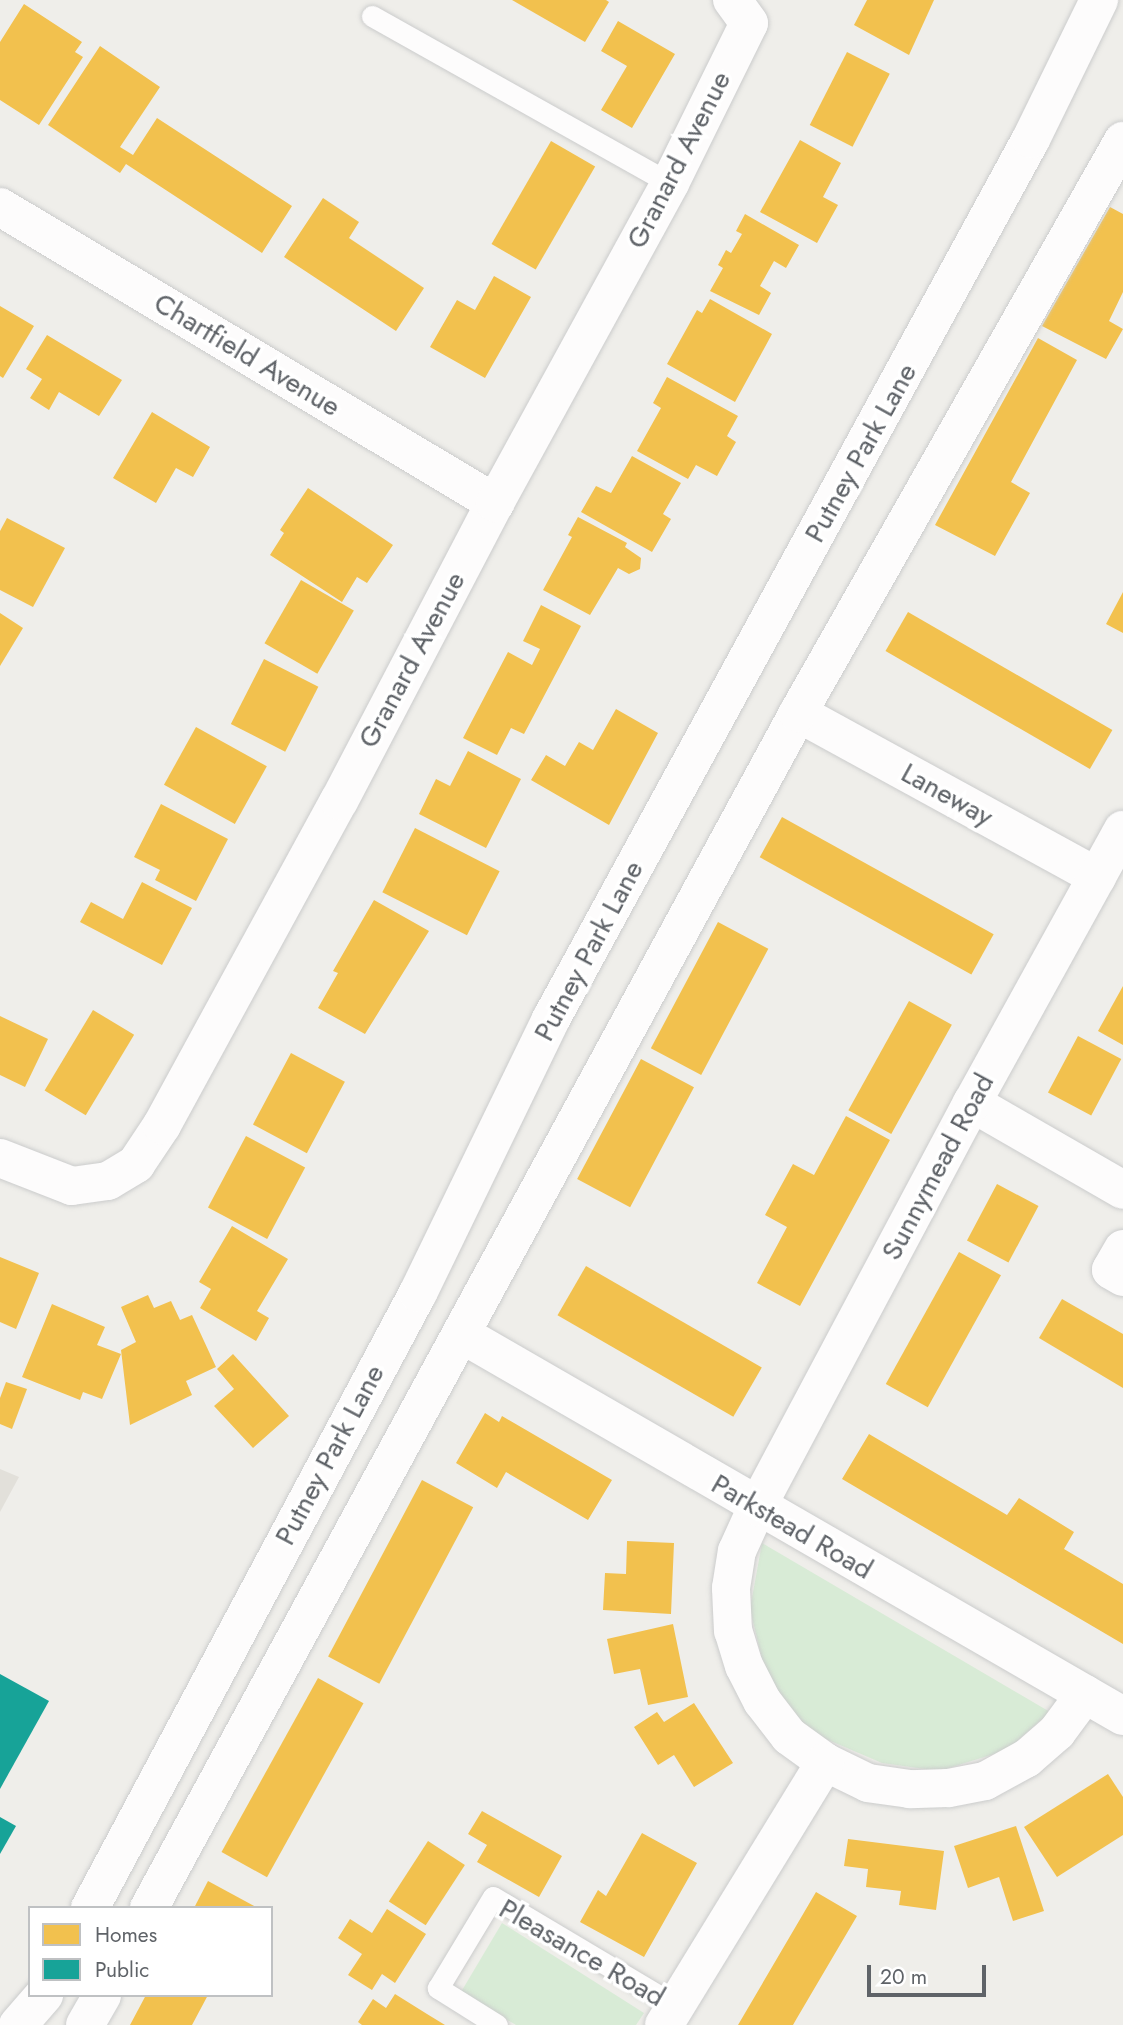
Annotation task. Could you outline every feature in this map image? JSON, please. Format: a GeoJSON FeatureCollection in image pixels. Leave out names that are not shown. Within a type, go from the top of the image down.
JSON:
{"type":"FeatureCollection","features":[{"type":"Feature","properties":{"kind":"street","name":"Putney Park Lane"},"geometry":{"type":"LineString","coordinates":[[91,1906],[418,1293],[551,1019],[1031,139],[1099,0]]}},
{"type":"Feature","properties":{"kind":"street","name":"Granard Avenue"},"geometry":{"type":"LineString","coordinates":[[0,1158],[72,1186],[108,1181],[136,1164],[162,1125],[339,801],[495,503],[670,183],[741,12]]}},
{"type":"Feature","properties":{"kind":"street","name":"Putney Park Lane"},"geometry":{"type":"LineString","coordinates":[[150,1906],[463,1335],[798,713],[1123,141]]}},
{"type":"Feature","properties":{"kind":"street","name":"Chartfield Avenue"},"geometry":{"type":"LineString","coordinates":[[0,207],[495,503]]}},
{"type":"Feature","properties":{"kind":"street","name":"Laneway"},"geometry":{"type":"LineString","coordinates":[[798,713],[1097,877]]}},
{"type":"Feature","properties":{"kind":"street","name":"Sunnymead Road"},"geometry":{"type":"LineString","coordinates":[[757,1507],[972,1103],[1123,830]]}},
{"type":"Feature","properties":{"kind":"street"},"geometry":{"type":"LineString","coordinates":[[972,1103],[1123,1190]]}},
{"type":"Feature","properties":{"kind":"street"},"geometry":{"type":"LineString","coordinates":[[1123,1248],[1111,1270],[1123,1277]]}},
{"type":"Feature","properties":{"kind":"street","name":"Parkstead Road"},"geometry":{"type":"LineString","coordinates":[[463,1335],[1123,1716]]}},
{"type":"Feature","properties":{"kind":"street"},"geometry":{"type":"LineString","coordinates":[[757,1507],[737,1551],[731,1588],[733,1631],[744,1666],[762,1701],[789,1736],[825,1762],[868,1783],[910,1789],[948,1788],[985,1781],[1027,1758],[1058,1732],[1085,1694]]}},
{"type":"Feature","properties":{"kind":"street","name":"Pleasance Road"},"geometry":{"type":"LineString","coordinates":[[670,2016],[825,1762]]}},
{"type":"Feature","properties":{"kind":"street"},"geometry":{"type":"LineString","coordinates":[[18,2025],[42,1997]]}},
{"type":"Feature","properties":{"kind":"street"},"geometry":{"type":"LineString","coordinates":[[85,2025],[101,1997]]}},
{"type":"Feature","properties":{"kind":"lane"},"geometry":{"type":"LineString","coordinates":[[372,16],[670,183]]}},
{"type":"Feature","properties":{"kind":"lane","name":"Pleasance Road"},"geometry":{"type":"LineString","coordinates":[[498,2025],[438,1988],[493,1897],[670,2016]]}},
{"type":"Feature","properties":{"kind":"shaded area"},"geometry":{"type":"Polygon","coordinates":[[[0,1469],[19,1477],[0,1512],[0,1469]]]}},
{"type":"Feature","properties":{"kind":"green space"},"geometry":{"type":"Polygon","coordinates":[[[762,1543],[1050,1712],[1007,1750],[939,1771],[882,1763],[812,1733],[775,1689],[762,1659],[750,1609],[762,1543]]]}},
{"type":"Feature","properties":{"kind":"green space"},"geometry":{"type":"Polygon","coordinates":[[[502,1923],[644,2013],[636,2025],[516,2025],[461,1992],[502,1923]]]}},
{"type":"Feature","properties":{"kind":"building: Homes"},"geometry":{"type":"Polygon","coordinates":[[[512,0],[606,0],[609,2],[585,42],[512,0]]]}},
{"type":"Feature","properties":{"kind":"building: Homes"},"geometry":{"type":"Polygon","coordinates":[[[867,0],[934,0],[909,55],[854,25],[867,0]]]}},
{"type":"Feature","properties":{"kind":"building: Homes"},"geometry":{"type":"Polygon","coordinates":[[[24,4],[82,42],[75,52],[83,57],[39,125],[0,100],[0,42],[24,4]]]}},
{"type":"Feature","properties":{"kind":"building: Homes"},"geometry":{"type":"Polygon","coordinates":[[[618,21],[675,54],[632,128],[601,110],[627,66],[601,51],[618,21]]]}},
{"type":"Feature","properties":{"kind":"building: Homes"},"geometry":{"type":"Polygon","coordinates":[[[100,46],[160,87],[120,147],[133,155],[157,118],[292,206],[262,253],[126,164],[120,173],[48,125],[100,46]]]}},
{"type":"Feature","properties":{"kind":"building: Homes"},"geometry":{"type":"Polygon","coordinates":[[[847,52],[890,74],[853,147],[810,125],[847,52]]]}},
{"type":"Feature","properties":{"kind":"building: Homes"},"geometry":{"type":"Polygon","coordinates":[[[800,140],[841,163],[823,197],[838,205],[817,243],[760,212],[800,140]]]}},
{"type":"Feature","properties":{"kind":"building: Homes"},"geometry":{"type":"Polygon","coordinates":[[[551,141],[595,166],[536,270],[492,244],[551,141]]]}},
{"type":"Feature","properties":{"kind":"building: Homes"},"geometry":{"type":"Polygon","coordinates":[[[323,198],[359,222],[349,238],[424,288],[396,331],[284,257],[323,198]]]}},
{"type":"Feature","properties":{"kind":"building: Homes"},"geometry":{"type":"Polygon","coordinates":[[[1110,207],[1123,214],[1123,292],[1109,321],[1123,329],[1106,359],[1042,326],[1110,207]]]}},
{"type":"Feature","properties":{"kind":"building: Homes"},"geometry":{"type":"Polygon","coordinates":[[[745,214],[799,245],[786,268],[774,261],[760,286],[771,293],[759,315],[710,291],[723,268],[718,265],[726,250],[731,253],[742,234],[736,231],[745,214]]]}},
{"type":"Feature","properties":{"kind":"building: Homes"},"geometry":{"type":"Polygon","coordinates":[[[494,276],[531,297],[485,378],[430,347],[457,300],[475,310],[494,276]]]}},
{"type":"Feature","properties":{"kind":"building: Homes"},"geometry":{"type":"Polygon","coordinates":[[[710,299],[772,334],[735,402],[667,364],[697,310],[702,313],[710,299]]]}},
{"type":"Feature","properties":{"kind":"building: Homes"},"geometry":{"type":"Polygon","coordinates":[[[0,306],[34,326],[3,378],[0,376],[0,306]]]}},
{"type":"Feature","properties":{"kind":"building: Homes"},"geometry":{"type":"Polygon","coordinates":[[[47,335],[122,380],[99,416],[59,392],[49,410],[30,398],[42,379],[26,369],[47,335]]]}},
{"type":"Feature","properties":{"kind":"building: Homes"},"geometry":{"type":"Polygon","coordinates":[[[1038,338],[1077,360],[1011,482],[1030,493],[995,556],[935,525],[1038,338]]]}},
{"type":"Feature","properties":{"kind":"building: Homes"},"geometry":{"type":"Polygon","coordinates":[[[667,377],[738,416],[727,436],[736,442],[717,476],[696,465],[688,479],[637,451],[661,408],[653,403],[667,377]]]}},
{"type":"Feature","properties":{"kind":"building: Homes"},"geometry":{"type":"Polygon","coordinates":[[[152,412],[210,447],[193,477],[176,468],[156,503],[113,478],[152,412]]]}},
{"type":"Feature","properties":{"kind":"building: Homes"},"geometry":{"type":"Polygon","coordinates":[[[632,456],[681,483],[663,514],[671,519],[652,552],[581,512],[596,486],[611,493],[632,456]]]}},
{"type":"Feature","properties":{"kind":"building: Homes"},"geometry":{"type":"Polygon","coordinates":[[[308,488],[393,545],[367,583],[357,577],[342,602],[270,555],[284,533],[280,530],[308,488]]]}},
{"type":"Feature","properties":{"kind":"building: Homes"},"geometry":{"type":"Polygon","coordinates":[[[578,517],[627,543],[625,547],[641,558],[640,569],[629,574],[618,568],[590,615],[543,590],[572,537],[568,535],[578,517]]]}},
{"type":"Feature","properties":{"kind":"building: Homes"},"geometry":{"type":"Polygon","coordinates":[[[7,518],[65,548],[33,607],[0,590],[0,531],[7,518]]]}},
{"type":"Feature","properties":{"kind":"building: Homes"},"geometry":{"type":"Polygon","coordinates":[[[301,580],[354,610],[317,674],[264,643],[301,580]]]}},
{"type":"Feature","properties":{"kind":"building: Homes"},"geometry":{"type":"Polygon","coordinates":[[[1123,592],[1123,633],[1106,624],[1123,592]]]}},
{"type":"Feature","properties":{"kind":"building: Homes"},"geometry":{"type":"Polygon","coordinates":[[[541,605],[581,626],[524,734],[511,728],[497,755],[463,738],[508,652],[532,665],[540,649],[523,641],[541,605]]]}},
{"type":"Feature","properties":{"kind":"building: Homes"},"geometry":{"type":"Polygon","coordinates":[[[908,612],[1112,730],[1090,769],[886,651],[908,612]]]}},
{"type":"Feature","properties":{"kind":"building: Homes"},"geometry":{"type":"Polygon","coordinates":[[[0,613],[23,628],[0,666],[0,613]]]}},
{"type":"Feature","properties":{"kind":"building: Homes"},"geometry":{"type":"Polygon","coordinates":[[[264,659],[318,687],[285,752],[231,724],[264,659]]]}},
{"type":"Feature","properties":{"kind":"building: Homes"},"geometry":{"type":"Polygon","coordinates":[[[616,709],[658,733],[609,825],[531,780],[546,755],[565,766],[579,742],[593,750],[616,709]]]}},
{"type":"Feature","properties":{"kind":"building: Homes"},"geometry":{"type":"Polygon","coordinates":[[[196,727],[267,766],[235,824],[164,785],[196,727]]]}},
{"type":"Feature","properties":{"kind":"building: Homes"},"geometry":{"type":"Polygon","coordinates":[[[468,751],[521,779],[486,848],[419,814],[436,779],[450,786],[468,751]]]}},
{"type":"Feature","properties":{"kind":"building: Homes"},"geometry":{"type":"Polygon","coordinates":[[[161,804],[228,839],[196,901],[155,880],[160,870],[134,857],[161,804]]]}},
{"type":"Feature","properties":{"kind":"building: Homes"},"geometry":{"type":"Polygon","coordinates":[[[782,817],[994,934],[971,975],[760,857],[782,817]]]}},
{"type":"Feature","properties":{"kind":"building: Homes"},"geometry":{"type":"Polygon","coordinates":[[[415,828],[500,871],[467,935],[382,892],[415,828]]]}},
{"type":"Feature","properties":{"kind":"building: Homes"},"geometry":{"type":"Polygon","coordinates":[[[142,882],[192,908],[162,965],[80,922],[91,902],[123,919],[142,882]]]}},
{"type":"Feature","properties":{"kind":"building: Homes"},"geometry":{"type":"Polygon","coordinates":[[[374,900],[429,931],[365,1034],[318,1008],[338,973],[333,971],[374,900]]]}},
{"type":"Feature","properties":{"kind":"building: Homes"},"geometry":{"type":"Polygon","coordinates":[[[718,922],[768,949],[701,1075],[651,1048],[718,922]]]}},
{"type":"Feature","properties":{"kind":"building: Homes"},"geometry":{"type":"Polygon","coordinates":[[[1123,986],[1123,1045],[1098,1031],[1123,986]]]}},
{"type":"Feature","properties":{"kind":"building: Homes"},"geometry":{"type":"Polygon","coordinates":[[[909,1001],[952,1025],[891,1134],[848,1110],[909,1001]]]}},
{"type":"Feature","properties":{"kind":"building: Homes"},"geometry":{"type":"Polygon","coordinates":[[[93,1010],[134,1035],[86,1115],[45,1091],[93,1010]]]}},
{"type":"Feature","properties":{"kind":"building: Homes"},"geometry":{"type":"Polygon","coordinates":[[[0,1016],[48,1039],[25,1087],[0,1075],[0,1016]]]}},
{"type":"Feature","properties":{"kind":"building: Homes"},"geometry":{"type":"Polygon","coordinates":[[[1078,1036],[1121,1059],[1091,1116],[1048,1093],[1078,1036]]]}},
{"type":"Feature","properties":{"kind":"building: Homes"},"geometry":{"type":"Polygon","coordinates":[[[291,1053],[345,1082],[307,1153],[253,1125],[291,1053]]]}},
{"type":"Feature","properties":{"kind":"building: Homes"},"geometry":{"type":"Polygon","coordinates":[[[641,1059],[694,1087],[630,1207],[577,1179],[641,1059]]]}},
{"type":"Feature","properties":{"kind":"building: Homes"},"geometry":{"type":"Polygon","coordinates":[[[846,1116],[890,1140],[800,1306],[757,1283],[787,1227],[765,1215],[793,1164],[814,1175],[846,1116]]]}},
{"type":"Feature","properties":{"kind":"building: Homes"},"geometry":{"type":"Polygon","coordinates":[[[246,1136],[305,1167],[267,1239],[208,1208],[246,1136]]]}},
{"type":"Feature","properties":{"kind":"building: Homes"},"geometry":{"type":"Polygon","coordinates":[[[997,1184],[1038,1206],[1008,1263],[967,1241],[997,1184]]]}},
{"type":"Feature","properties":{"kind":"building: Homes"},"geometry":{"type":"Polygon","coordinates":[[[232,1226],[288,1259],[257,1311],[269,1318],[256,1341],[200,1308],[211,1289],[199,1282],[232,1226]]]}},
{"type":"Feature","properties":{"kind":"building: Homes"},"geometry":{"type":"Polygon","coordinates":[[[959,1252],[1001,1275],[928,1407],[886,1384],[959,1252]]]}},
{"type":"Feature","properties":{"kind":"building: Homes"},"geometry":{"type":"Polygon","coordinates":[[[0,1257],[39,1273],[16,1329],[0,1322],[0,1257]]]}},
{"type":"Feature","properties":{"kind":"building: Homes"},"geometry":{"type":"Polygon","coordinates":[[[586,1266],[762,1368],[733,1417],[558,1315],[586,1266]]]}},
{"type":"Feature","properties":{"kind":"building: Homes"},"geometry":{"type":"Polygon","coordinates":[[[148,1295],[154,1308],[171,1301],[180,1320],[192,1315],[216,1367],[186,1381],[192,1395],[130,1425],[121,1350],[136,1342],[121,1307],[148,1295]]]}},
{"type":"Feature","properties":{"kind":"building: Homes"},"geometry":{"type":"Polygon","coordinates":[[[1062,1299],[1123,1334],[1123,1388],[1039,1338],[1062,1299]]]}},
{"type":"Feature","properties":{"kind":"building: Homes"},"geometry":{"type":"Polygon","coordinates":[[[52,1304],[105,1327],[97,1345],[121,1354],[102,1399],[83,1392],[80,1400],[22,1377],[52,1304]]]}},
{"type":"Feature","properties":{"kind":"building: Homes"},"geometry":{"type":"Polygon","coordinates":[[[233,1354],[289,1416],[253,1448],[214,1406],[234,1389],[217,1369],[233,1354]]]}},
{"type":"Feature","properties":{"kind":"building: Homes"},"geometry":{"type":"Polygon","coordinates":[[[6,1382],[27,1389],[12,1429],[0,1424],[0,1398],[6,1382]]]}},
{"type":"Feature","properties":{"kind":"building: Homes"},"geometry":{"type":"Polygon","coordinates":[[[485,1413],[499,1422],[502,1416],[612,1480],[588,1520],[506,1472],[497,1488],[456,1463],[485,1413]]]}},
{"type":"Feature","properties":{"kind":"building: Homes"},"geometry":{"type":"Polygon","coordinates":[[[869,1434],[1007,1515],[1019,1498],[1074,1532],[1064,1549],[1123,1584],[1123,1644],[842,1479],[869,1434]]]}},
{"type":"Feature","properties":{"kind":"building: Homes"},"geometry":{"type":"Polygon","coordinates":[[[422,1480],[473,1507],[379,1684],[328,1657],[422,1480]]]}},
{"type":"Feature","properties":{"kind":"building: Homes"},"geometry":{"type":"Polygon","coordinates":[[[627,1541],[674,1543],[671,1614],[603,1610],[605,1573],[626,1574],[627,1541]]]}},
{"type":"Feature","properties":{"kind":"building: Homes"},"geometry":{"type":"Polygon","coordinates":[[[673,1624],[688,1697],[648,1705],[640,1669],[614,1674],[607,1639],[673,1624]]]}},
{"type":"Feature","properties":{"kind":"building: Homes"},"geometry":{"type":"Polygon","coordinates":[[[318,1678],[363,1703],[267,1877],[222,1852],[318,1678]]]}},
{"type":"Feature","properties":{"kind":"building: Homes"},"geometry":{"type":"Polygon","coordinates":[[[694,1703],[733,1763],[694,1787],[674,1755],[658,1765],[634,1727],[657,1712],[664,1722],[694,1703]]]}},
{"type":"Feature","properties":{"kind":"building: Homes"},"geometry":{"type":"Polygon","coordinates":[[[1108,1774],[1123,1797],[1123,1835],[1057,1877],[1024,1827],[1108,1774]]]}},
{"type":"Feature","properties":{"kind":"building: Homes"},"geometry":{"type":"Polygon","coordinates":[[[482,1811],[562,1856],[539,1897],[477,1862],[487,1845],[468,1834],[482,1811]]]}},
{"type":"Feature","properties":{"kind":"building: Homes"},"geometry":{"type":"Polygon","coordinates":[[[1016,1826],[1044,1911],[1013,1921],[999,1877],[968,1888],[954,1846],[1016,1826]]]}},
{"type":"Feature","properties":{"kind":"building: Homes"},"geometry":{"type":"Polygon","coordinates":[[[642,1833],[697,1863],[644,1957],[580,1922],[598,1890],[606,1896],[642,1833]]]}},
{"type":"Feature","properties":{"kind":"building: Homes"},"geometry":{"type":"Polygon","coordinates":[[[848,1839],[944,1851],[936,1910],[899,1905],[901,1891],[866,1887],[868,1869],[844,1866],[848,1839]]]}},
{"type":"Feature","properties":{"kind":"building: Homes"},"geometry":{"type":"Polygon","coordinates":[[[428,1841],[465,1865],[426,1925],[389,1901],[428,1841]]]}},
{"type":"Feature","properties":{"kind":"building: Homes"},"geometry":{"type":"Polygon","coordinates":[[[208,1881],[254,1906],[195,1906],[208,1881]]]}},
{"type":"Feature","properties":{"kind":"building: Homes"},"geometry":{"type":"Polygon","coordinates":[[[816,1892],[857,1916],[793,2025],[738,2025],[816,1892]]]}},
{"type":"Feature","properties":{"kind":"building: Homes"},"geometry":{"type":"Polygon","coordinates":[[[387,1909],[426,1934],[395,1983],[382,1974],[372,1990],[348,1975],[362,1954],[338,1938],[350,1919],[372,1933],[387,1909]]]}},
{"type":"Feature","properties":{"kind":"building: Homes"},"geometry":{"type":"Polygon","coordinates":[[[395,1994],[445,2025],[362,2025],[358,2022],[373,1999],[386,2008],[395,1994]]]}},
{"type":"Feature","properties":{"kind":"building: Homes"},"geometry":{"type":"Polygon","coordinates":[[[145,1997],[207,1997],[192,2025],[130,2025],[145,1997]]]}},
{"type":"Feature","properties":{"kind":"building: Public"},"geometry":{"type":"Polygon","coordinates":[[[0,1674],[49,1701],[0,1789],[0,1674]]]}},
{"type":"Feature","properties":{"kind":"building: Public"},"geometry":{"type":"Polygon","coordinates":[[[0,1817],[16,1826],[0,1854],[0,1817]]]}}]}
